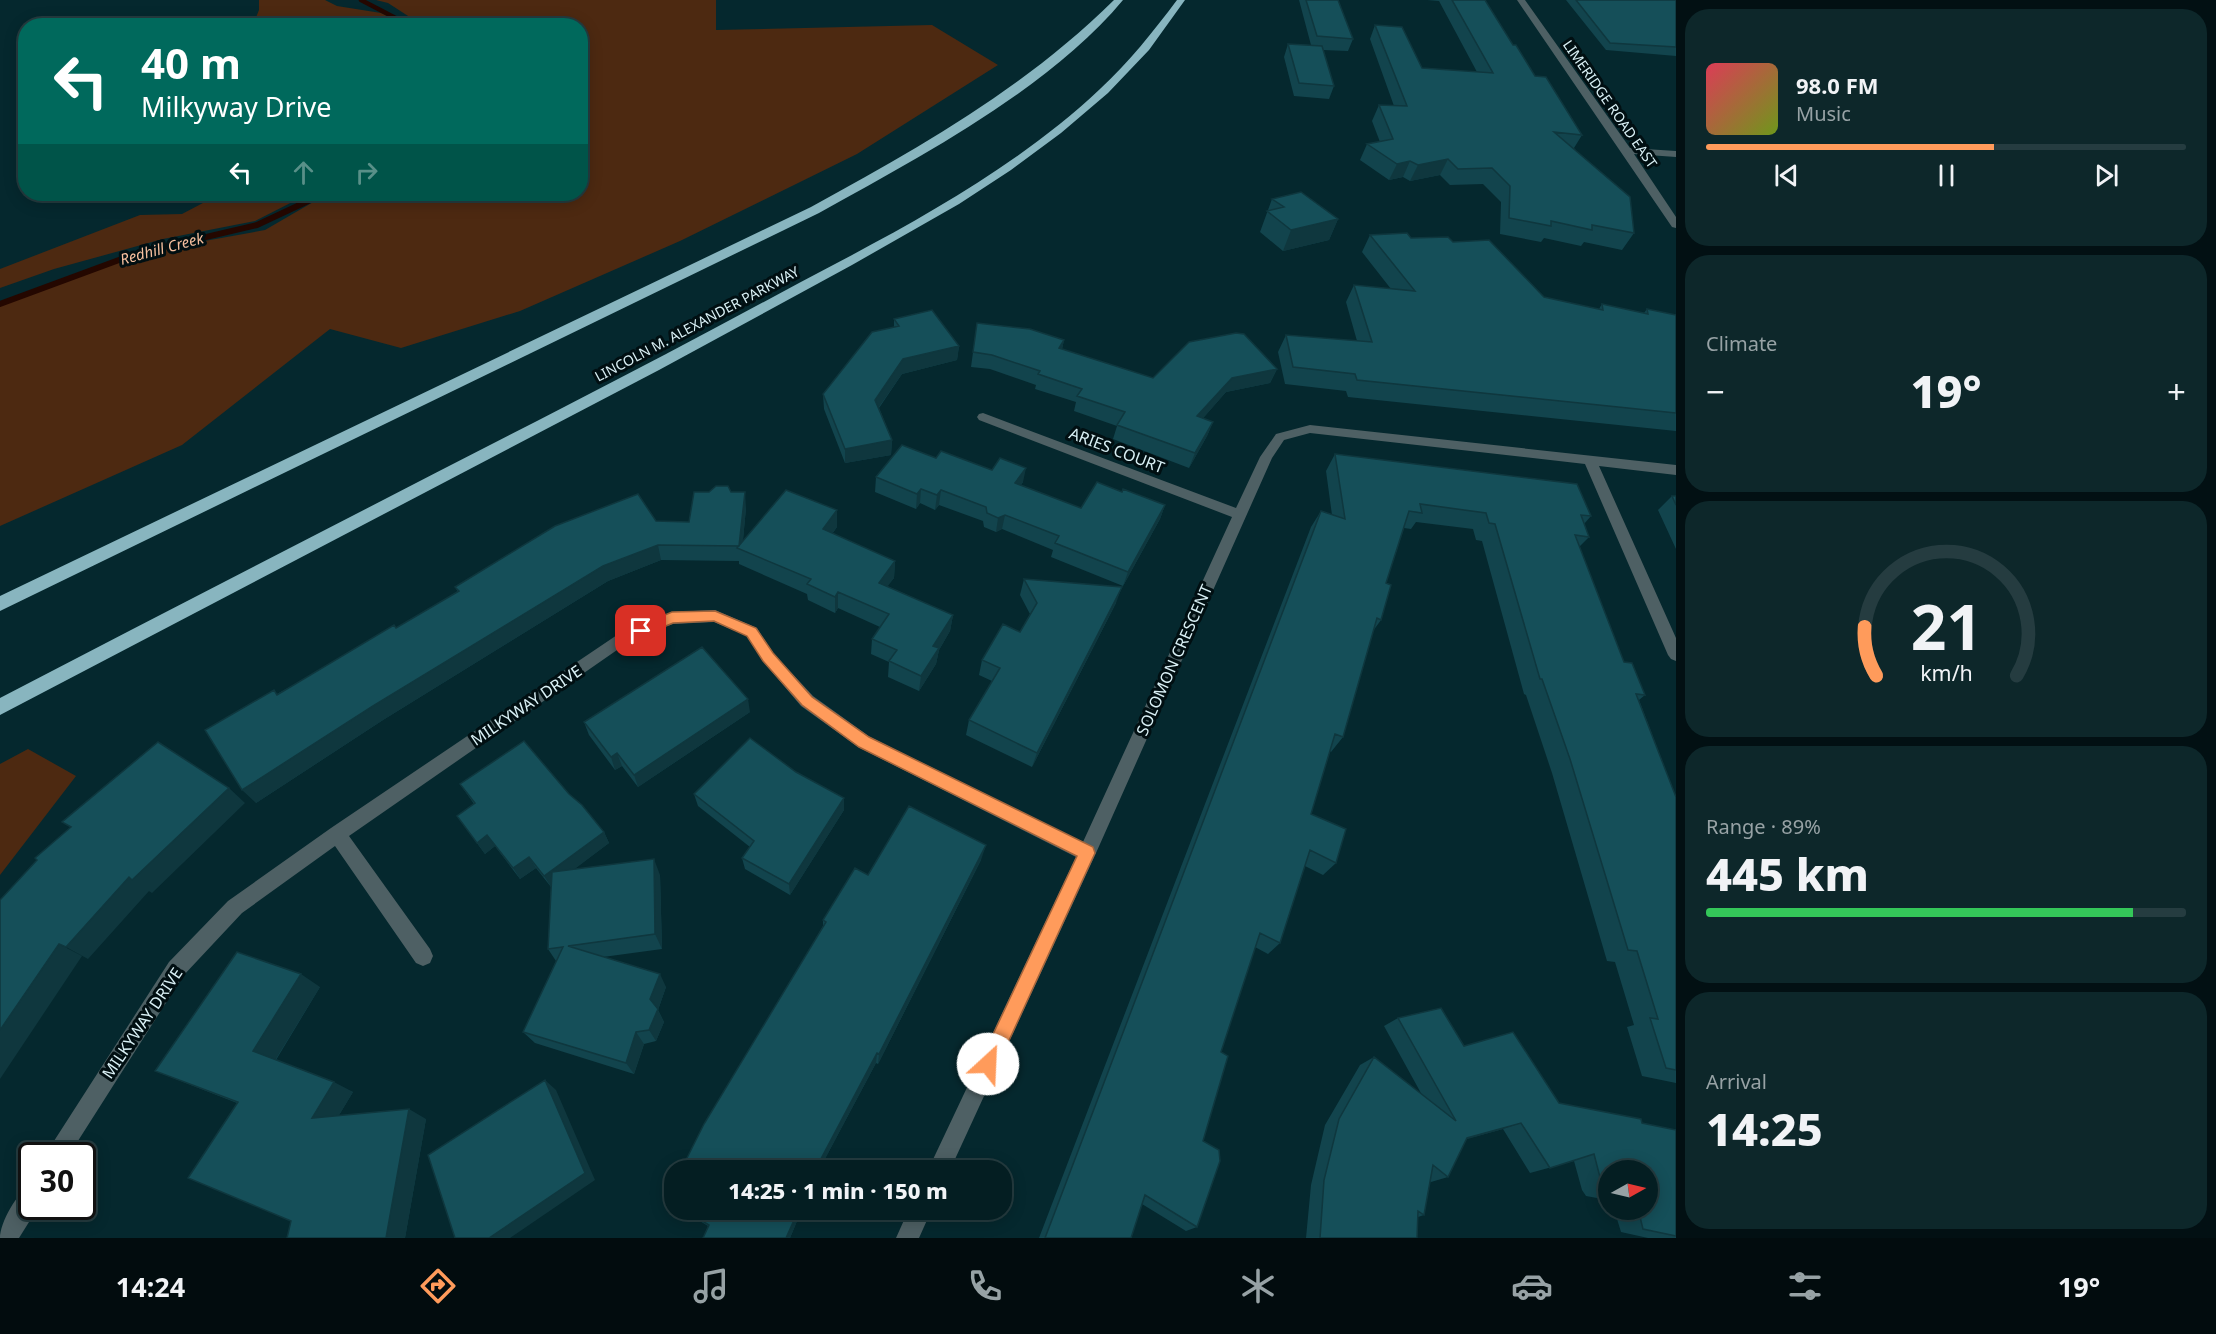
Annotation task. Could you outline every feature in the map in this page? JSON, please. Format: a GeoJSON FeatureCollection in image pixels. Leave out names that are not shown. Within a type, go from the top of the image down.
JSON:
{"type":"FeatureCollection","features":[{"type":"Feature","properties":{"kind":"highway"},"geometry":{"type":"LineString","coordinates":[[0,604],[570,330],[835,198],[928,148],[1048,65],[1119,0]]}},
{"type":"Feature","properties":{"kind":"highway","name":"LINCOLN M. ALEXANDER PARKWAY"},"geometry":{"type":"LineString","coordinates":[[0,707],[624,382],[898,235],[1024,156],[1101,93],[1168,20],[1180,0]]}},
{"type":"Feature","properties":{"kind":"street","name":"LIMERIDGE ROAD EAST"},"geometry":{"type":"LineString","coordinates":[[1521,0],[1676,225]]}},
{"type":"Feature","properties":{"kind":"street"},"geometry":{"type":"LineString","coordinates":[[1627,151],[1676,154]]}},
{"type":"Feature","properties":{"kind":"street","name":"ARIES COURT"},"geometry":{"type":"LineString","coordinates":[[983,417],[1239,514]]}},
{"type":"Feature","properties":{"kind":"street","name":"SOLOMON CRESCENT"},"geometry":{"type":"LineString","coordinates":[[944,1160],[1087,853],[1239,514],[1266,457],[1280,437],[1310,429],[1676,470]]}},
{"type":"Feature","properties":{"kind":"street"},"geometry":{"type":"LineString","coordinates":[[1591,462],[1676,655]]}},
{"type":"Feature","properties":{"kind":"street","name":"MILKYWAY DRIVE"},"geometry":{"type":"LineString","coordinates":[[64,1142],[176,969],[235,907],[337,834],[625,637],[672,618],[715,616],[752,632],[768,657],[807,701],[864,742],[1087,853]]}},
{"type":"Feature","properties":{"kind":"street"},"geometry":{"type":"LineString","coordinates":[[337,834],[423,956]]}},
{"type":"Feature","properties":{"kind":"street"},"geometry":{"type":"LineString","coordinates":[[6,1238],[18,1219]]}},
{"type":"Feature","properties":{"kind":"street"},"geometry":{"type":"LineString","coordinates":[[907,1238],[916,1220]]}},
{"type":"Feature","properties":{"kind":"shaded area"},"geometry":{"type":"Polygon","coordinates":[[[259,0],[325,0],[337,6],[381,13],[391,18],[256,18],[259,0]]]}},
{"type":"Feature","properties":{"kind":"shaded area"},"geometry":{"type":"Polygon","coordinates":[[[376,0],[716,0],[716,30],[932,25],[998,65],[857,154],[680,241],[520,311],[401,348],[330,329],[182,445],[0,526],[0,304],[138,253],[265,230],[315,201],[588,201],[588,18],[411,18],[388,3],[376,0]]]}},
{"type":"Feature","properties":{"kind":"shaded area"},"geometry":{"type":"Polygon","coordinates":[[[207,201],[294,201],[255,221],[163,239],[54,269],[0,288],[0,269],[140,215],[182,214],[207,201]]]}},
{"type":"Feature","properties":{"kind":"shaded area"},"geometry":{"type":"Polygon","coordinates":[[[28,749],[76,776],[0,875],[0,764],[28,749]]]}},
{"type":"Feature","properties":{"kind":"building"},"geometry":{"type":"Polygon","coordinates":[[[1306,0],[1338,0],[1353,39],[1317,36],[1306,0]]]}},
{"type":"Feature","properties":{"kind":"building"},"geometry":{"type":"Polygon","coordinates":[[[1452,0],[1485,0],[1535,76],[1546,77],[1582,135],[1554,132],[1630,197],[1634,233],[1592,225],[1592,230],[1551,221],[1551,226],[1509,218],[1510,186],[1492,168],[1458,169],[1448,159],[1418,165],[1410,161],[1397,164],[1367,144],[1393,139],[1379,105],[1407,106],[1375,25],[1402,27],[1422,68],[1493,73],[1452,0]]]}},
{"type":"Feature","properties":{"kind":"building"},"geometry":{"type":"Polygon","coordinates":[[[1576,0],[1676,0],[1676,47],[1610,43],[1576,0]]]}},
{"type":"Feature","properties":{"kind":"building"},"geometry":{"type":"Polygon","coordinates":[[[1288,44],[1322,46],[1334,86],[1299,83],[1288,44]]]}},
{"type":"Feature","properties":{"kind":"building"},"geometry":{"type":"Polygon","coordinates":[[[1301,192],[1338,219],[1291,230],[1267,211],[1284,207],[1272,199],[1301,192]]]}},
{"type":"Feature","properties":{"kind":"building"},"geometry":{"type":"Polygon","coordinates":[[[1407,233],[1411,238],[1448,237],[1453,242],[1489,240],[1544,297],[1603,310],[1602,304],[1648,314],[1647,309],[1676,315],[1676,413],[1357,380],[1355,374],[1293,367],[1286,335],[1372,342],[1354,285],[1415,291],[1370,235],[1407,233]]]}},
{"type":"Feature","properties":{"kind":"building"},"geometry":{"type":"Polygon","coordinates":[[[932,310],[959,346],[903,359],[875,400],[892,440],[845,449],[823,394],[872,332],[899,326],[894,319],[932,310]]]}},
{"type":"Feature","properties":{"kind":"building"},"geometry":{"type":"Polygon","coordinates":[[[977,323],[1030,329],[1064,340],[1059,348],[1153,378],[1189,342],[1236,333],[1244,334],[1277,369],[1232,378],[1197,416],[1213,422],[1195,453],[1117,425],[1125,412],[1077,396],[1082,389],[1038,374],[1040,371],[992,355],[973,352],[977,323]]]}},
{"type":"Feature","properties":{"kind":"building"},"geometry":{"type":"Polygon","coordinates":[[[902,445],[936,458],[941,451],[992,470],[1000,458],[1026,468],[1015,483],[1081,508],[1097,482],[1165,505],[1128,572],[1055,543],[1059,536],[1005,515],[998,518],[987,513],[986,507],[941,490],[937,495],[921,489],[917,494],[876,477],[902,445]]]}},
{"type":"Feature","properties":{"kind":"building"},"geometry":{"type":"Polygon","coordinates":[[[1335,454],[1577,484],[1591,516],[1581,515],[1589,537],[1575,535],[1624,662],[1632,663],[1645,695],[1636,694],[1676,797],[1676,1070],[1666,1068],[1650,1018],[1658,1019],[1637,951],[1628,950],[1570,759],[1542,679],[1540,679],[1495,524],[1489,523],[1486,513],[1420,504],[1422,513],[1409,511],[1386,583],[1391,585],[1381,620],[1377,618],[1343,737],[1335,734],[1311,814],[1346,829],[1336,863],[1310,850],[1280,943],[1260,933],[1221,1052],[1228,1056],[1203,1141],[1219,1150],[1220,1161],[1197,1227],[1145,1195],[1131,1238],[1045,1238],[1321,511],[1345,519],[1335,454]]]}},
{"type":"Feature","properties":{"kind":"building"},"geometry":{"type":"Polygon","coordinates":[[[716,486],[728,486],[731,492],[745,492],[739,546],[658,545],[603,566],[373,706],[242,790],[205,730],[274,690],[277,695],[394,625],[396,628],[459,591],[455,587],[555,526],[638,494],[656,521],[689,522],[694,492],[709,492],[716,486]]]}},
{"type":"Feature","properties":{"kind":"building"},"geometry":{"type":"Polygon","coordinates":[[[786,490],[837,510],[823,529],[895,561],[879,583],[953,615],[933,646],[939,648],[921,676],[889,661],[897,650],[872,639],[889,614],[838,592],[835,597],[807,584],[811,579],[737,548],[786,490]]]}},
{"type":"Feature","properties":{"kind":"building"},"geometry":{"type":"Polygon","coordinates":[[[1024,579],[1122,587],[1037,753],[969,720],[1000,668],[982,660],[1003,624],[1020,632],[1037,603],[1024,579]]]}},
{"type":"Feature","properties":{"kind":"building"},"geometry":{"type":"Polygon","coordinates":[[[702,647],[748,699],[634,775],[617,753],[611,757],[584,722],[702,647]]]}},
{"type":"Feature","properties":{"kind":"building"},"geometry":{"type":"Polygon","coordinates":[[[750,738],[796,772],[844,798],[789,884],[742,858],[754,841],[694,794],[750,738]]]}},
{"type":"Feature","properties":{"kind":"building"},"geometry":{"type":"Polygon","coordinates":[[[524,741],[604,832],[544,876],[529,857],[513,868],[487,835],[477,843],[457,816],[475,803],[460,784],[524,741]]]}},
{"type":"Feature","properties":{"kind":"building"},"geometry":{"type":"Polygon","coordinates":[[[158,742],[229,788],[132,880],[129,877],[66,947],[59,944],[0,1030],[0,900],[37,860],[35,858],[71,827],[62,822],[158,742]]]}},
{"type":"Feature","properties":{"kind":"building"},"geometry":{"type":"Polygon","coordinates":[[[909,806],[986,845],[879,1054],[877,1053],[820,1160],[686,1160],[704,1124],[826,922],[823,920],[855,868],[868,875],[909,806]]]}},
{"type":"Feature","properties":{"kind":"building"},"geometry":{"type":"Polygon","coordinates":[[[654,859],[655,934],[568,946],[660,974],[650,999],[658,1009],[649,1030],[636,1032],[626,1063],[523,1032],[563,947],[548,949],[552,872],[654,859]]]}},
{"type":"Feature","properties":{"kind":"building"},"geometry":{"type":"Polygon","coordinates":[[[237,952],[301,974],[253,1051],[334,1082],[312,1118],[409,1109],[386,1238],[287,1238],[291,1221],[188,1178],[238,1102],[155,1071],[237,952]]]}},
{"type":"Feature","properties":{"kind":"building"},"geometry":{"type":"Polygon","coordinates":[[[1441,1008],[1464,1046],[1513,1032],[1559,1103],[1641,1119],[1642,1123],[1676,1130],[1676,1236],[1643,1229],[1641,1220],[1658,1220],[1658,1160],[1598,1160],[1598,1170],[1594,1154],[1550,1168],[1521,1123],[1467,1138],[1448,1177],[1433,1165],[1424,1215],[1418,1211],[1417,1238],[1320,1238],[1324,1180],[1339,1119],[1374,1057],[1456,1121],[1398,1018],[1441,1008]]]}},
{"type":"Feature","properties":{"kind":"building"},"geometry":{"type":"Polygon","coordinates":[[[545,1080],[585,1173],[489,1238],[455,1238],[428,1155],[545,1080]]]}},
{"type":"Feature","properties":{"kind":"building"},"geometry":{"type":"Polygon","coordinates":[[[701,1220],[794,1220],[786,1238],[703,1238],[709,1225],[701,1220]]]}},
{"type":"Feature","properties":{"kind":"waterway","name":"Redhill Creek"},"geometry":{"type":"LineString","coordinates":[[361,0],[396,18]]}},
{"type":"Feature","properties":{"kind":"waterway","name":"Redhill Creek"},"geometry":{"type":"LineString","coordinates":[[0,304],[138,253],[257,225],[308,201]]}},
{"type":"Feature","properties":{"kind":"route"},"geometry":{"type":"LineString","coordinates":[[641,631],[672,618],[715,616],[752,632],[768,657],[807,701],[864,742],[1087,853],[988,1064]]}}]}
